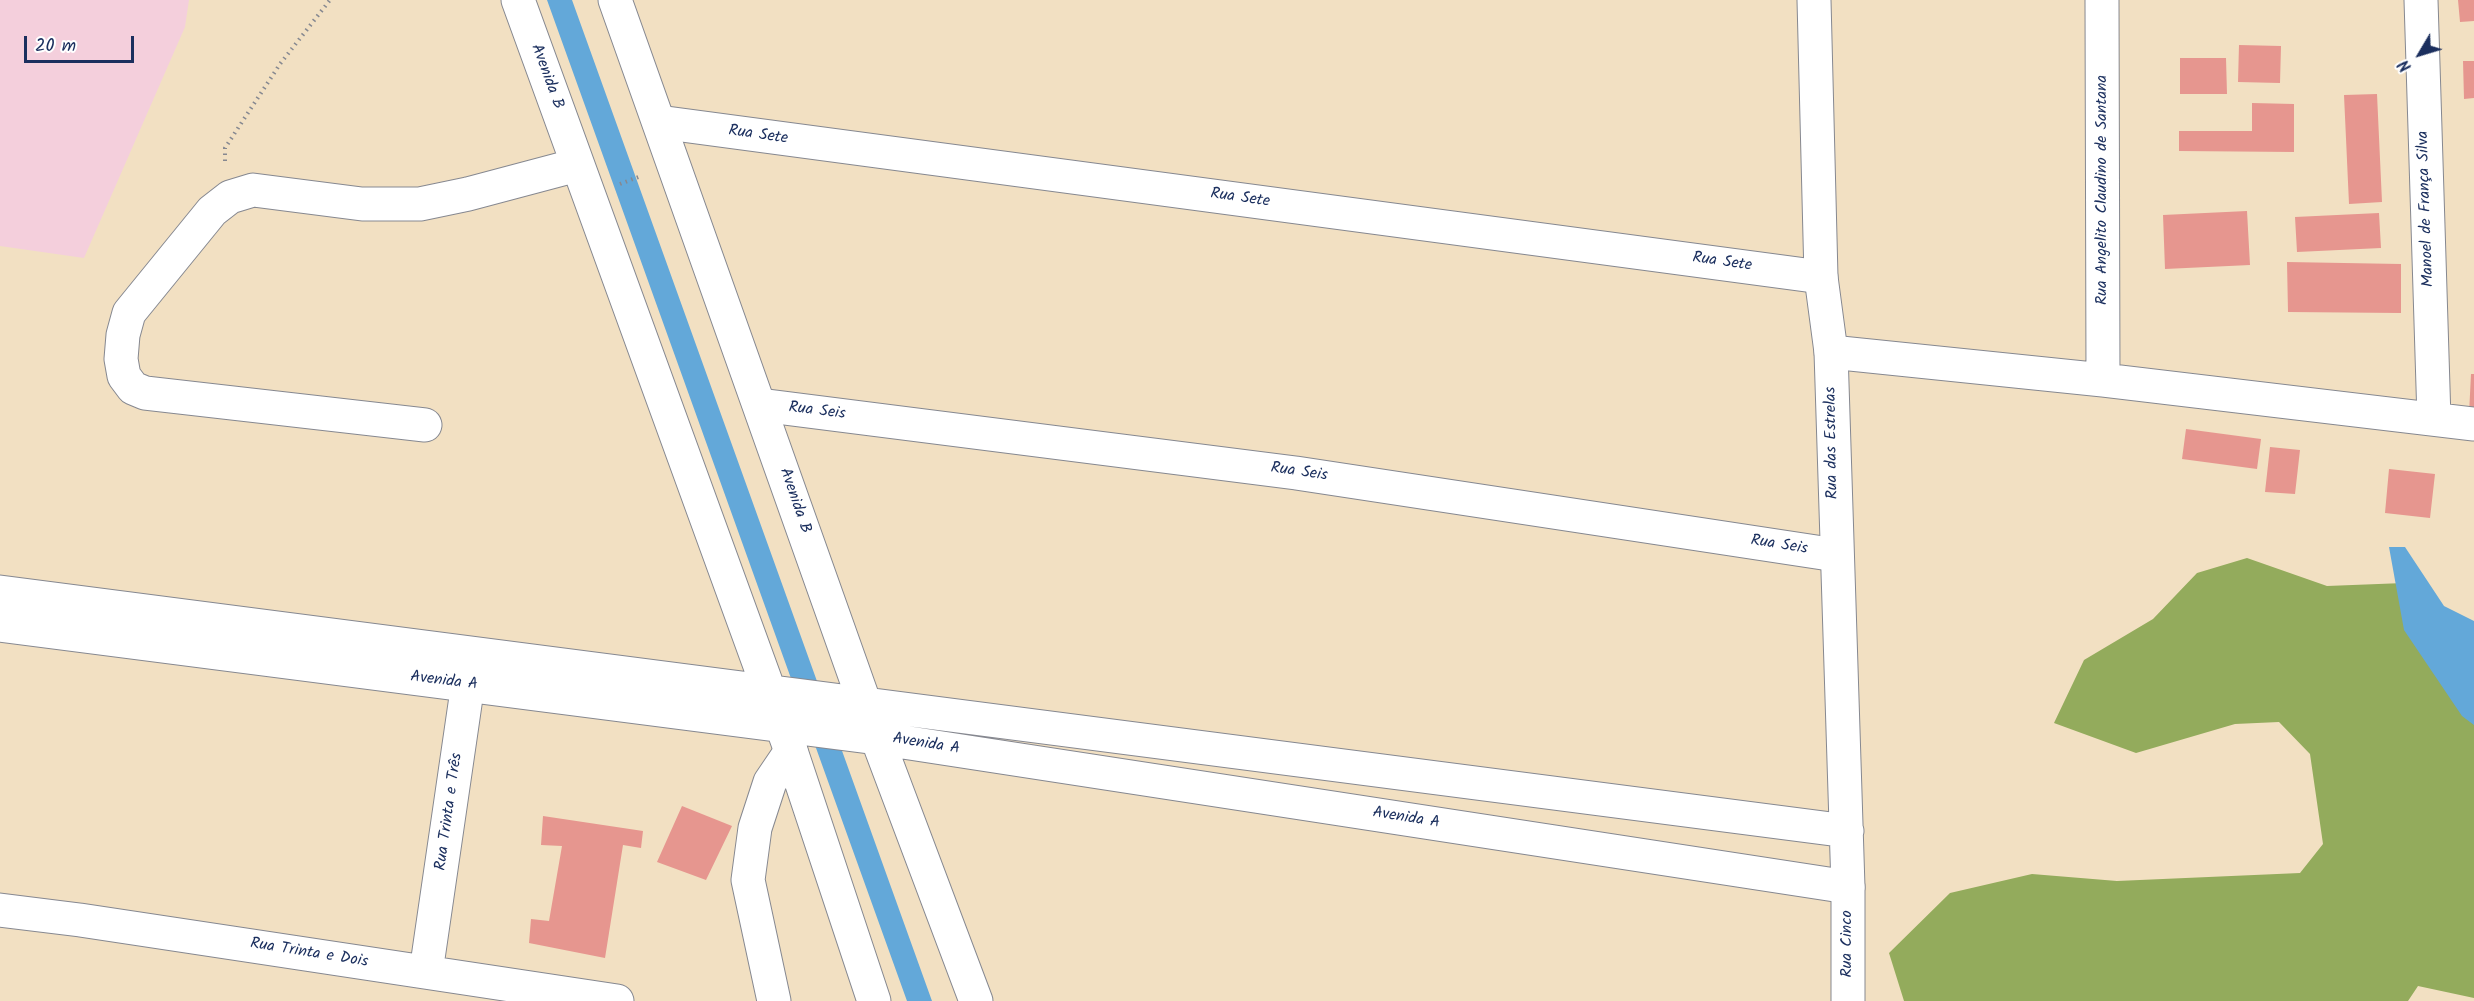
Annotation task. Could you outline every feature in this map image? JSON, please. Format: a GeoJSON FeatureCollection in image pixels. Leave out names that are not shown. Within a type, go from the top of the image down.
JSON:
{"type":"FeatureCollection","features":[{"type":"Feature","properties":{"kind":"street","name":"Avenida B"},"geometry":{"type":"LineString","coordinates":[[518,0],[772,692],[874,1001]]}},
{"type":"Feature","properties":{"kind":"street","name":"Avenida B"},"geometry":{"type":"LineString","coordinates":[[615,0],[760,405],[871,737],[976,1001]]}},
{"type":"Feature","properties":{"kind":"street","name":"Rua das Estrelas"},"geometry":{"type":"LineString","coordinates":[[1814,0],[1821,277],[1831,352],[1848,887]]}},
{"type":"Feature","properties":{"kind":"street","name":"Rua Angelito Claudino de Santana"},"geometry":{"type":"LineString","coordinates":[[2102,0],[2103,380]]}},
{"type":"Feature","properties":{"kind":"street","name":"Manoel de França Silva"},"geometry":{"type":"LineString","coordinates":[[2421,0],[2434,418]]}},
{"type":"Feature","properties":{"kind":"street","name":"Rua Sete"},"geometry":{"type":"LineString","coordinates":[[659,122],[1821,277]]}},
{"type":"Feature","properties":{"kind":"street"},"geometry":{"type":"LineString","coordinates":[[425,425],[145,393],[132,388],[124,376],[121,359],[123,335],[129,314],[212,211],[230,197],[253,190],[362,204],[420,204],[468,194],[577,165]]}},
{"type":"Feature","properties":{"kind":"street"},"geometry":{"type":"LineString","coordinates":[[1831,352],[2103,380],[2474,424]]}},
{"type":"Feature","properties":{"kind":"street","name":"Rua Seis"},"geometry":{"type":"LineString","coordinates":[[760,405],[1296,472],[1836,555]]}},
{"type":"Feature","properties":{"kind":"street","name":"Avenida A"},"geometry":{"type":"LineString","coordinates":[[0,592],[1846,831]]}},
{"type":"Feature","properties":{"kind":"street","name":"Avenida A"},"geometry":{"type":"LineString","coordinates":[[0,625],[468,685],[786,735],[871,737],[1848,887]]}},
{"type":"Feature","properties":{"kind":"street","name":"Rua Trinta e Três"},"geometry":{"type":"LineString","coordinates":[[426,972],[472,653]]}},
{"type":"Feature","properties":{"kind":"street"},"geometry":{"type":"LineString","coordinates":[[774,1001],[748,880],[755,828],[786,735]]}},
{"type":"Feature","properties":{"kind":"street","name":"Rua Cinco"},"geometry":{"type":"LineString","coordinates":[[1848,887],[1848,1001]]}},
{"type":"Feature","properties":{"kind":"street","name":"Rua Trinta e Dois"},"geometry":{"type":"LineString","coordinates":[[0,910],[617,1001]]}},
{"type":"Feature","properties":{"kind":"path"},"geometry":{"type":"LineString","coordinates":[[253,190],[225,173],[225,148],[280,64],[330,0]]}},
{"type":"Feature","properties":{"kind":"path"},"geometry":{"type":"LineString","coordinates":[[612,188],[650,172]]}},
{"type":"Feature","properties":{"kind":"shaded area"},"geometry":{"type":"Polygon","coordinates":[[[0,0],[189,0],[185,27],[84,258],[0,246],[0,0]]]}},
{"type":"Feature","properties":{"kind":"green space"},"geometry":{"type":"Polygon","coordinates":[[[2247,558],[2327,586],[2404,583],[2474,669],[2474,998],[2418,986],[2408,1001],[1904,1001],[1889,953],[1950,893],[2032,874],[2117,881],[2300,873],[2323,844],[2310,754],[2279,722],[2235,724],[2136,753],[2054,723],[2084,660],[2153,619],[2197,573],[2247,558]]]}},
{"type":"Feature","properties":{"kind":"water"},"geometry":{"type":"Polygon","coordinates":[[[547,0],[572,0],[932,1001],[907,1001],[547,0]]]}},
{"type":"Feature","properties":{"kind":"water"},"geometry":{"type":"Polygon","coordinates":[[[2389,547],[2405,547],[2444,606],[2474,621],[2474,725],[2462,716],[2404,630],[2389,547]]]}},
{"type":"Feature","properties":{"kind":"building"},"geometry":{"type":"Polygon","coordinates":[[[2458,0],[2474,0],[2474,21],[2460,22],[2458,0]]]}},
{"type":"Feature","properties":{"kind":"building"},"geometry":{"type":"Polygon","coordinates":[[[2239,45],[2281,46],[2280,83],[2238,82],[2239,45]]]}},
{"type":"Feature","properties":{"kind":"building"},"geometry":{"type":"Polygon","coordinates":[[[2180,58],[2226,58],[2227,94],[2180,94],[2180,58]]]}},
{"type":"Feature","properties":{"kind":"building"},"geometry":{"type":"Polygon","coordinates":[[[2463,61],[2474,61],[2474,98],[2464,99],[2463,61]]]}},
{"type":"Feature","properties":{"kind":"building"},"geometry":{"type":"Polygon","coordinates":[[[2377,94],[2382,202],[2349,204],[2344,95],[2377,94]]]}},
{"type":"Feature","properties":{"kind":"building"},"geometry":{"type":"Polygon","coordinates":[[[2252,103],[2294,104],[2294,152],[2179,151],[2179,131],[2252,131],[2252,103]]]}},
{"type":"Feature","properties":{"kind":"building"},"geometry":{"type":"Polygon","coordinates":[[[2247,211],[2250,265],[2165,269],[2163,215],[2247,211]]]}},
{"type":"Feature","properties":{"kind":"building"},"geometry":{"type":"Polygon","coordinates":[[[2379,213],[2381,248],[2297,252],[2295,217],[2379,213]]]}},
{"type":"Feature","properties":{"kind":"building"},"geometry":{"type":"Polygon","coordinates":[[[2287,262],[2401,264],[2401,313],[2288,312],[2287,262]]]}},
{"type":"Feature","properties":{"kind":"building"},"geometry":{"type":"Polygon","coordinates":[[[2471,374],[2474,374],[2474,415],[2469,414],[2471,374]]]}},
{"type":"Feature","properties":{"kind":"building"},"geometry":{"type":"Polygon","coordinates":[[[2186,429],[2261,439],[2257,469],[2182,459],[2186,429]]]}},
{"type":"Feature","properties":{"kind":"building"},"geometry":{"type":"Polygon","coordinates":[[[2270,447],[2300,450],[2295,494],[2265,492],[2270,447]]]}},
{"type":"Feature","properties":{"kind":"building"},"geometry":{"type":"Polygon","coordinates":[[[2389,469],[2435,474],[2430,518],[2385,513],[2389,469]]]}},
{"type":"Feature","properties":{"kind":"building"},"geometry":{"type":"Polygon","coordinates":[[[682,806],[732,826],[706,880],[657,862],[682,806]]]}},
{"type":"Feature","properties":{"kind":"building"},"geometry":{"type":"Polygon","coordinates":[[[543,816],[643,831],[641,848],[623,845],[605,958],[529,943],[531,919],[549,921],[562,846],[541,845],[543,816]]]}}]}
